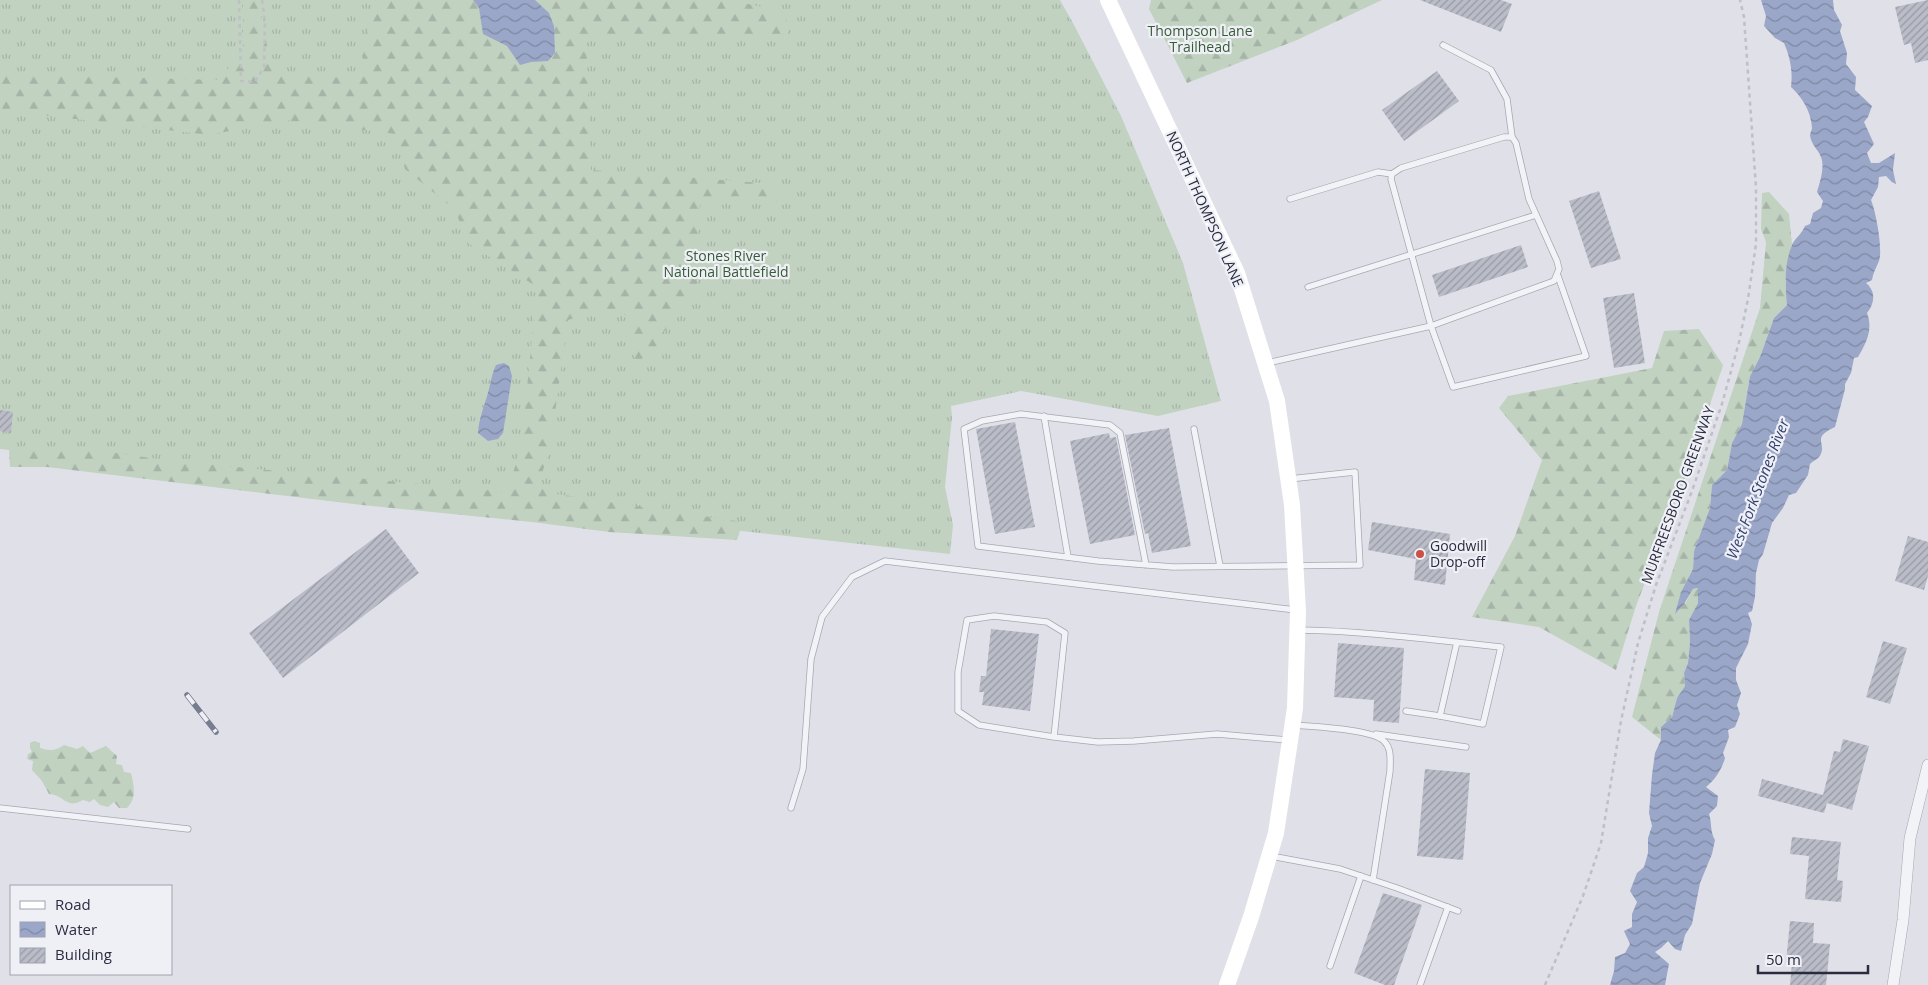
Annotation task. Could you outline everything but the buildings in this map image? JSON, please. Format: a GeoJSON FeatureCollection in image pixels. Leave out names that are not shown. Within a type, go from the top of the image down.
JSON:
{"type":"FeatureCollection","features":[{"type":"Feature","properties":{"kind":"main road","name":"NORTH THOMPSON LANE"},"geometry":{"type":"LineString","coordinates":[[1108,0],[1237,273],[1277,401],[1292,505],[1298,611],[1295,708],[1276,834],[1251,916],[1227,985]]}},
{"type":"Feature","properties":{"kind":"street"},"geometry":{"type":"LineString","coordinates":[[1893,985],[1903,920],[1910,838],[1928,765]]}},
{"type":"Feature","properties":{"kind":"lane"},"geometry":{"type":"LineString","coordinates":[[1392,174],[1392,185],[1431,326],[1453,387],[1586,356],[1558,276],[1557,261],[1529,199],[1516,143],[1512,137],[1506,98],[1491,70],[1443,45]]}},
{"type":"Feature","properties":{"kind":"lane"},"geometry":{"type":"LineString","coordinates":[[1290,199],[1378,172],[1392,174],[1401,168],[1504,137],[1512,137]]}},
{"type":"Feature","properties":{"kind":"lane"},"geometry":{"type":"LineString","coordinates":[[1308,287],[1536,215]]}},
{"type":"Feature","properties":{"kind":"lane"},"geometry":{"type":"LineString","coordinates":[[1265,364],[1431,326],[1548,285],[1558,276]]}},
{"type":"Feature","properties":{"kind":"lane"},"geometry":{"type":"LineString","coordinates":[[1146,565],[1120,433],[1110,425],[1021,414],[982,421],[964,429],[978,546],[1068,557],[1146,565],[1173,567],[1360,565],[1355,472],[1288,480]]}},
{"type":"Feature","properties":{"kind":"lane"},"geometry":{"type":"LineString","coordinates":[[1044,416],[1068,557]]}},
{"type":"Feature","properties":{"kind":"lane"},"geometry":{"type":"LineString","coordinates":[[1194,429],[1220,566]]}},
{"type":"Feature","properties":{"kind":"lane"},"geometry":{"type":"LineString","coordinates":[[791,808],[803,769],[811,659],[822,618],[852,577],[885,561],[1298,611]]}},
{"type":"Feature","properties":{"kind":"lane"},"geometry":{"type":"LineString","coordinates":[[1054,737],[1065,633],[1047,622],[994,616],[967,620],[958,672],[958,711],[979,725],[1054,737],[1098,742],[1217,734],[1372,733],[1466,747]]}},
{"type":"Feature","properties":{"kind":"lane"},"geometry":{"type":"LineString","coordinates":[[1297,630],[1341,630],[1501,647],[1483,724],[1406,711]]}},
{"type":"Feature","properties":{"kind":"lane"},"geometry":{"type":"LineString","coordinates":[[1440,716],[1458,642]]}},
{"type":"Feature","properties":{"kind":"lane"},"geometry":{"type":"LineString","coordinates":[[1372,733],[1384,741],[1391,753],[1390,771],[1373,880]]}},
{"type":"Feature","properties":{"kind":"lane"},"geometry":{"type":"LineString","coordinates":[[0,808],[188,829]]}},
{"type":"Feature","properties":{"kind":"lane"},"geometry":{"type":"LineString","coordinates":[[1269,856],[1340,869],[1458,911]]}},
{"type":"Feature","properties":{"kind":"lane"},"geometry":{"type":"LineString","coordinates":[[1330,966],[1361,876]]}},
{"type":"Feature","properties":{"kind":"lane"},"geometry":{"type":"LineString","coordinates":[[1420,985],[1448,907]]}},
{"type":"Feature","properties":{"kind":"path"},"geometry":{"type":"LineString","coordinates":[[239,0],[239,65],[241,81],[255,82],[264,67],[265,21],[262,0]]}},
{"type":"Feature","properties":{"kind":"path","name":"MURFREESBORO GREENWAY"},"geometry":{"type":"LineString","coordinates":[[1545,985],[1583,896],[1601,843],[1622,721],[1638,643],[1656,585],[1692,492],[1722,404],[1739,342],[1748,299],[1756,244],[1756,188],[1744,17],[1740,0]]}},
{"type":"Feature","properties":{"kind":"green space","name":"Stones River National Battlefield"},"geometry":{"type":"Polygon","coordinates":[[[0,0],[1060,0],[1121,116],[1183,263],[1221,401],[1158,416],[1021,391],[951,406],[952,417],[945,487],[953,525],[950,554],[0,449],[0,0]]]}},
{"type":"Feature","properties":{"kind":"green space"},"geometry":{"type":"Polygon","coordinates":[[[243,0],[258,0],[273,75],[359,78],[373,0],[729,0],[786,12],[788,36],[586,37],[591,170],[787,185],[778,202],[700,200],[696,299],[673,311],[659,344],[636,364],[627,334],[637,318],[604,309],[568,320],[550,448],[539,483],[557,494],[743,522],[737,540],[609,532],[532,522],[362,505],[47,467],[10,467],[9,450],[83,448],[171,461],[507,492],[521,448],[537,287],[468,243],[455,210],[405,169],[395,134],[285,120],[209,135],[0,110],[0,74],[219,80],[243,50],[243,0]]]}},
{"type":"Feature","properties":{"kind":"green space","name":"Thompson Lane Trailhead"},"geometry":{"type":"Polygon","coordinates":[[[1151,0],[1382,0],[1297,40],[1187,83],[1149,9],[1151,0]]]}},
{"type":"Feature","properties":{"kind":"green space"},"geometry":{"type":"Polygon","coordinates":[[[1769,192],[1789,214],[1792,244],[1785,281],[1787,305],[1774,318],[1760,357],[1750,376],[1742,424],[1732,443],[1727,470],[1712,485],[1710,508],[1694,551],[1693,569],[1681,592],[1685,604],[1693,589],[1698,588],[1698,603],[1689,620],[1690,642],[1688,663],[1684,673],[1685,686],[1677,698],[1672,717],[1661,727],[1661,740],[1632,717],[1659,612],[1760,308],[1766,242],[1761,229],[1762,193],[1769,192]]]}},
{"type":"Feature","properties":{"kind":"green space"},"geometry":{"type":"Polygon","coordinates":[[[1699,329],[1723,365],[1688,471],[1636,606],[1616,670],[1539,627],[1472,617],[1515,536],[1542,460],[1499,408],[1508,396],[1652,368],[1664,331],[1699,329]]]}},
{"type":"Feature","properties":{"kind":"green space"},"geometry":{"type":"Polygon","coordinates":[[[34,741],[40,743],[40,748],[43,749],[55,749],[64,745],[77,749],[83,746],[90,753],[106,746],[117,756],[116,764],[122,765],[124,772],[131,773],[134,792],[130,804],[127,808],[119,808],[114,802],[108,807],[100,805],[94,799],[90,802],[83,800],[77,803],[69,803],[49,794],[42,781],[32,770],[33,761],[27,759],[28,754],[32,752],[30,743],[34,741]]]}},
{"type":"Feature","properties":{"kind":"water"},"geometry":{"type":"Polygon","coordinates":[[[473,0],[535,0],[549,13],[554,26],[555,53],[548,61],[520,65],[507,46],[483,34],[479,8],[473,0]]]}},
{"type":"Feature","properties":{"kind":"water","name":"West Fork Stones River"},"geometry":{"type":"Polygon","coordinates":[[[1761,0],[1833,0],[1834,10],[1842,25],[1840,31],[1847,53],[1846,64],[1856,77],[1855,90],[1872,106],[1864,122],[1874,144],[1867,153],[1871,163],[1879,163],[1895,153],[1893,170],[1896,184],[1886,176],[1879,177],[1878,187],[1871,200],[1877,221],[1880,255],[1872,280],[1866,283],[1873,293],[1872,305],[1867,313],[1869,330],[1858,357],[1854,358],[1851,373],[1845,384],[1835,427],[1827,431],[1821,438],[1822,448],[1819,457],[1810,464],[1808,475],[1796,493],[1789,495],[1783,508],[1772,523],[1763,554],[1759,560],[1756,573],[1755,597],[1752,611],[1748,613],[1752,624],[1748,644],[1736,668],[1736,680],[1741,693],[1737,705],[1740,714],[1735,727],[1728,730],[1729,737],[1723,753],[1725,758],[1722,766],[1715,778],[1706,787],[1718,796],[1717,806],[1709,814],[1712,834],[1715,840],[1712,854],[1700,883],[1692,924],[1685,935],[1681,951],[1675,949],[1668,941],[1655,952],[1669,964],[1665,985],[1610,985],[1615,957],[1625,953],[1630,944],[1624,931],[1632,927],[1632,914],[1637,902],[1630,891],[1637,873],[1644,867],[1648,853],[1648,838],[1652,826],[1649,813],[1655,753],[1661,740],[1661,727],[1672,717],[1677,698],[1685,686],[1684,673],[1688,663],[1690,642],[1689,620],[1698,603],[1698,588],[1693,589],[1675,614],[1681,592],[1693,569],[1694,551],[1710,508],[1712,485],[1727,470],[1732,443],[1742,424],[1750,376],[1760,357],[1774,318],[1787,305],[1786,267],[1789,252],[1794,241],[1805,226],[1810,224],[1813,213],[1821,208],[1823,201],[1817,192],[1822,174],[1822,161],[1811,138],[1810,116],[1799,95],[1791,87],[1792,75],[1784,43],[1775,38],[1764,26],[1766,16],[1761,0]]]}},
{"type":"Feature","properties":{"kind":"water"},"geometry":{"type":"Polygon","coordinates":[[[504,363],[509,366],[512,376],[503,433],[498,439],[488,441],[478,433],[480,422],[496,365],[504,363]]]}},
{"type":"Feature","properties":{"kind":"railway"},"geometry":{"type":"LineString","coordinates":[[187,695],[216,732]]}},
{"type":"Feature","properties":{"kind":"place","name":"Goodwill Drop-off"},"geometry":{"type":"Point","coordinates":[1420,554]}}]}
